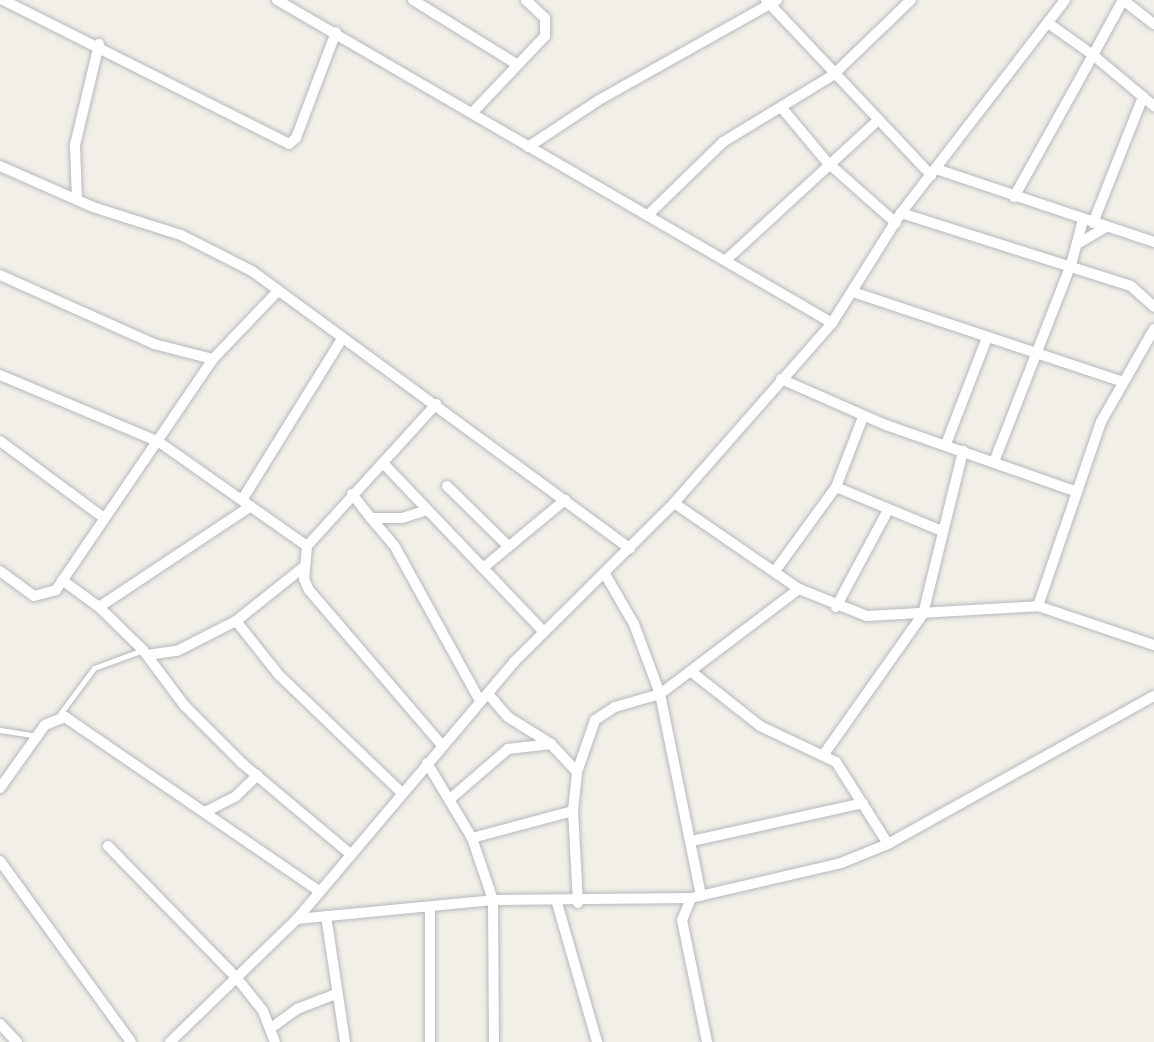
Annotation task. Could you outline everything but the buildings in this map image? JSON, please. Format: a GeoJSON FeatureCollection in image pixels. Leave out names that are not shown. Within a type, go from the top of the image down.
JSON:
{"type":"FeatureCollection","features":[{"type":"Feature","properties":{"kind":"street"},"geometry":{"type":"LineString","coordinates":[[3,0],[99,44],[289,144],[296,138],[336,32]]}},
{"type":"Feature","properties":{"kind":"street"},"geometry":{"type":"LineString","coordinates":[[277,0],[336,32],[528,147],[832,323]]}},
{"type":"Feature","properties":{"kind":"street"},"geometry":{"type":"LineString","coordinates":[[413,0],[518,65]]}},
{"type":"Feature","properties":{"kind":"street"},"geometry":{"type":"LineString","coordinates":[[473,112],[518,65],[549,26],[526,0]]}},
{"type":"Feature","properties":{"kind":"street"},"geometry":{"type":"LineString","coordinates":[[648,215],[723,142],[833,75],[911,0]]}},
{"type":"Feature","properties":{"kind":"street"},"geometry":{"type":"LineString","coordinates":[[170,1042],[297,919],[441,744],[544,632],[674,503],[832,323],[901,213],[1065,0]]}},
{"type":"Feature","properties":{"kind":"street"},"geometry":{"type":"LineString","coordinates":[[1014,196],[1123,0],[1154,24]]}},
{"type":"Feature","properties":{"kind":"street"},"geometry":{"type":"LineString","coordinates":[[528,147],[771,1],[876,122],[933,172],[1154,242]]}},
{"type":"Feature","properties":{"kind":"street"},"geometry":{"type":"LineString","coordinates":[[1048,23],[1093,55],[1154,106]]}},
{"type":"Feature","properties":{"kind":"street"},"geometry":{"type":"LineString","coordinates":[[77,200],[75,145],[99,44]]}},
{"type":"Feature","properties":{"kind":"street"},"geometry":{"type":"LineString","coordinates":[[994,462],[1071,265],[1077,244],[1088,221],[1102,206],[1143,97]]}},
{"type":"Feature","properties":{"kind":"street"},"geometry":{"type":"LineString","coordinates":[[781,107],[827,162],[896,224]]}},
{"type":"Feature","properties":{"kind":"street"},"geometry":{"type":"LineString","coordinates":[[726,260],[827,162],[876,122]]}},
{"type":"Feature","properties":{"kind":"street"},"geometry":{"type":"LineString","coordinates":[[0,166],[77,200],[181,236],[252,271],[277,292],[328,323],[342,339],[436,404],[630,549]]}},
{"type":"Feature","properties":{"kind":"street"},"geometry":{"type":"LineString","coordinates":[[1102,206],[1109,228]]}},
{"type":"Feature","properties":{"kind":"street"},"geometry":{"type":"LineString","coordinates":[[901,213],[1071,265],[1141,293],[1154,295]]}},
{"type":"Feature","properties":{"kind":"street"},"geometry":{"type":"LineString","coordinates":[[1077,244],[1109,228]]}},
{"type":"Feature","properties":{"kind":"street"},"geometry":{"type":"LineString","coordinates":[[0,275],[154,344],[213,359]]}},
{"type":"Feature","properties":{"kind":"street"},"geometry":{"type":"LineString","coordinates":[[0,571],[34,596],[56,590],[159,442],[213,359],[277,292]]}},
{"type":"Feature","properties":{"kind":"street"},"geometry":{"type":"LineString","coordinates":[[853,292],[1123,382]]}},
{"type":"Feature","properties":{"kind":"street"},"geometry":{"type":"LineString","coordinates":[[1141,293],[1154,307]]}},
{"type":"Feature","properties":{"kind":"street"},"geometry":{"type":"LineString","coordinates":[[1038,606],[1101,422],[1154,329]]}},
{"type":"Feature","properties":{"kind":"street"},"geometry":{"type":"LineString","coordinates":[[946,444],[987,338]]}},
{"type":"Feature","properties":{"kind":"street"},"geometry":{"type":"LineString","coordinates":[[99,607],[246,503],[342,339]]}},
{"type":"Feature","properties":{"kind":"street"},"geometry":{"type":"LineString","coordinates":[[0,375],[159,442],[307,546]]}},
{"type":"Feature","properties":{"kind":"street"},"geometry":{"type":"LineString","coordinates":[[781,379],[863,417],[946,444],[1077,492]]}},
{"type":"Feature","properties":{"kind":"street"},"geometry":{"type":"LineString","coordinates":[[436,404],[307,546],[305,566],[309,590],[441,744]]}},
{"type":"Feature","properties":{"kind":"street"},"geometry":{"type":"LineString","coordinates":[[775,571],[836,487],[863,417]]}},
{"type":"Feature","properties":{"kind":"street"},"geometry":{"type":"LineString","coordinates":[[0,441],[104,519]]}},
{"type":"Feature","properties":{"kind":"street"},"geometry":{"type":"LineString","coordinates":[[824,754],[923,614],[963,451]]}},
{"type":"Feature","properties":{"kind":"street"},"geometry":{"type":"LineString","coordinates":[[383,463],[544,632]]}},
{"type":"Feature","properties":{"kind":"street"},"geometry":{"type":"LineString","coordinates":[[447,486],[507,545]]}},
{"type":"Feature","properties":{"kind":"street"},"geometry":{"type":"LineString","coordinates":[[836,487],[942,531]]}},
{"type":"Feature","properties":{"kind":"street"},"geometry":{"type":"LineString","coordinates":[[352,494],[420,589],[484,698],[508,717],[551,744],[577,772]]}},
{"type":"Feature","properties":{"kind":"street"},"geometry":{"type":"LineString","coordinates":[[483,568],[507,545],[565,500]]}},
{"type":"Feature","properties":{"kind":"street"},"geometry":{"type":"LineString","coordinates":[[674,503],[800,589],[836,607],[867,616],[1038,606],[1154,645]]}},
{"type":"Feature","properties":{"kind":"street"},"geometry":{"type":"LineString","coordinates":[[371,518],[402,518],[427,510]]}},
{"type":"Feature","properties":{"kind":"street"},"geometry":{"type":"LineString","coordinates":[[836,607],[888,510]]}},
{"type":"Feature","properties":{"kind":"street"},"geometry":{"type":"LineString","coordinates":[[145,653],[177,651],[236,621],[305,566]]}},
{"type":"Feature","properties":{"kind":"street"},"geometry":{"type":"LineString","coordinates":[[605,574],[634,624],[660,694],[692,842],[696,897],[682,920],[707,1042]]}},
{"type":"Feature","properties":{"kind":"street"},"geometry":{"type":"LineString","coordinates":[[62,580],[99,607],[145,653],[184,705],[258,775],[349,853]]}},
{"type":"Feature","properties":{"kind":"street"},"geometry":{"type":"LineString","coordinates":[[578,903],[573,811],[577,772],[595,720],[615,707],[660,694],[693,673],[800,589]]}},
{"type":"Feature","properties":{"kind":"street"},"geometry":{"type":"LineString","coordinates":[[236,621],[279,675],[400,792]]}},
{"type":"Feature","properties":{"kind":"street"},"geometry":{"type":"LineString","coordinates":[[693,673],[760,726],[824,754],[836,762],[888,844]]}},
{"type":"Feature","properties":{"kind":"street"},"geometry":{"type":"LineString","coordinates":[[297,919],[493,900],[578,903],[696,897],[841,863],[888,844],[1154,696]]}},
{"type":"Feature","properties":{"kind":"street"},"geometry":{"type":"LineString","coordinates":[[0,788],[37,736],[57,718],[81,726],[319,891]]}},
{"type":"Feature","properties":{"kind":"street"},"geometry":{"type":"LineString","coordinates":[[450,800],[508,749],[551,744]]}},
{"type":"Feature","properties":{"kind":"street"},"geometry":{"type":"LineString","coordinates":[[427,763],[472,838],[493,900],[495,1042]]}},
{"type":"Feature","properties":{"kind":"street"},"geometry":{"type":"LineString","coordinates":[[205,812],[236,796],[258,775]]}},
{"type":"Feature","properties":{"kind":"street"},"geometry":{"type":"LineString","coordinates":[[692,842],[863,803]]}},
{"type":"Feature","properties":{"kind":"street"},"geometry":{"type":"LineString","coordinates":[[472,838],[573,811]]}},
{"type":"Feature","properties":{"kind":"street"},"geometry":{"type":"LineString","coordinates":[[108,846],[236,977],[271,1029],[275,1042]]}},
{"type":"Feature","properties":{"kind":"street"},"geometry":{"type":"LineString","coordinates":[[0,861],[131,1042]]}},
{"type":"Feature","properties":{"kind":"street"},"geometry":{"type":"LineString","coordinates":[[557,903],[597,1042]]}},
{"type":"Feature","properties":{"kind":"street"},"geometry":{"type":"LineString","coordinates":[[430,907],[430,1042]]}},
{"type":"Feature","properties":{"kind":"street"},"geometry":{"type":"LineString","coordinates":[[326,916],[334,995],[345,1042]]}},
{"type":"Feature","properties":{"kind":"street"},"geometry":{"type":"LineString","coordinates":[[271,1029],[297,1009],[334,995]]}},
{"type":"Feature","properties":{"kind":"street"},"geometry":{"type":"LineString","coordinates":[[0,1024],[17,1042]]}},
{"type":"Feature","properties":{"kind":"lane"},"geometry":{"type":"LineString","coordinates":[[57,718],[94,668],[145,653]]}},
{"type":"Feature","properties":{"kind":"lane"},"geometry":{"type":"LineString","coordinates":[[0,730],[37,736]]}}]}
